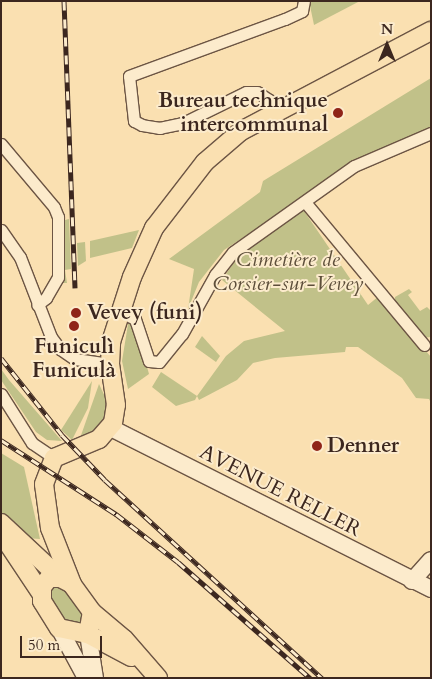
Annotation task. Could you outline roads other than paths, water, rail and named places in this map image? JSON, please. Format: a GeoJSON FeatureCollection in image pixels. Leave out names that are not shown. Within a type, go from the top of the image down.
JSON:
{"type":"FeatureCollection","features":[{"type":"Feature","properties":{"kind":"main road"},"geometry":{"type":"LineString","coordinates":[[142,663],[88,634],[59,628],[44,607],[54,580],[50,528],[43,490],[48,470],[54,458],[99,439],[110,428],[116,405],[110,364],[111,342],[119,311],[146,244],[178,193],[221,146],[257,120],[431,31]]}},
{"type":"Feature","properties":{"kind":"main road"},"geometry":{"type":"LineString","coordinates":[[1,523],[54,580]]}},
{"type":"Feature","properties":{"kind":"main road"},"geometry":{"type":"LineString","coordinates":[[50,528],[54,580]]}},
{"type":"Feature","properties":{"kind":"main road"},"geometry":{"type":"LineString","coordinates":[[1,532],[124,639],[142,663],[158,678]]}},
{"type":"Feature","properties":{"kind":"main road"},"geometry":{"type":"LineString","coordinates":[[88,634],[92,612]]}},
{"type":"Feature","properties":{"kind":"street"},"geometry":{"type":"LineString","coordinates":[[275,111],[269,100],[257,92],[246,92],[183,123],[160,128],[142,125],[134,121],[129,76],[285,19],[302,11],[304,1]]}},
{"type":"Feature","properties":{"kind":"street"},"geometry":{"type":"LineString","coordinates":[[119,311],[135,319],[149,361],[159,362],[182,334],[225,259],[354,166],[431,133]]}},
{"type":"Feature","properties":{"kind":"street"},"geometry":{"type":"LineString","coordinates":[[1,144],[54,207],[58,217],[58,277],[46,298],[37,305]]}},
{"type":"Feature","properties":{"kind":"street"},"geometry":{"type":"LineString","coordinates":[[305,202],[424,345]]}},
{"type":"Feature","properties":{"kind":"street"},"geometry":{"type":"LineString","coordinates":[[1,230],[24,266],[37,305],[51,337],[60,349],[75,359],[110,364]]}},
{"type":"Feature","properties":{"kind":"street"},"geometry":{"type":"LineString","coordinates":[[1,394],[32,443],[54,458]]}},
{"type":"Feature","properties":{"kind":"street","name":"AVENUE RELLER"},"geometry":{"type":"LineString","coordinates":[[110,428],[431,589]]}},
{"type":"Feature","properties":{"kind":"street"},"geometry":{"type":"LineString","coordinates":[[412,581],[431,560]]}},
{"type":"Feature","properties":{"kind":"street"},"geometry":{"type":"LineString","coordinates":[[59,628],[86,678]]}},
{"type":"Feature","properties":{"kind":"street"},"geometry":{"type":"LineString","coordinates":[[88,634],[95,678]]}},
{"type":"Feature","properties":{"kind":"railway"},"geometry":{"type":"LineString","coordinates":[[64,1],[75,288]]}},
{"type":"Feature","properties":{"kind":"railway"},"geometry":{"type":"LineString","coordinates":[[1,358],[62,435],[105,480],[322,678]]}},
{"type":"Feature","properties":{"kind":"railway"},"geometry":{"type":"LineString","coordinates":[[1,440],[116,514],[178,562],[310,678]]}},
{"type":"Feature","properties":{"kind":"place","name":"Bureau technique intercommunal"},"geometry":{"type":"Point","coordinates":[338,113]}},
{"type":"Feature","properties":{"kind":"place","name":"Vevey (funi)"},"geometry":{"type":"Point","coordinates":[76,313]}},
{"type":"Feature","properties":{"kind":"place","name":"Funiculì Funiculà"},"geometry":{"type":"Point","coordinates":[74,326]}},
{"type":"Feature","properties":{"kind":"place","name":"Denner"},"geometry":{"type":"Point","coordinates":[317,446]}},
{"type":"Feature","properties":{"kind":"park label","name":"Cimetière de Corsier-sur-Vevey"},"geometry":{"type":"Point","coordinates":[288,272]}}]}
